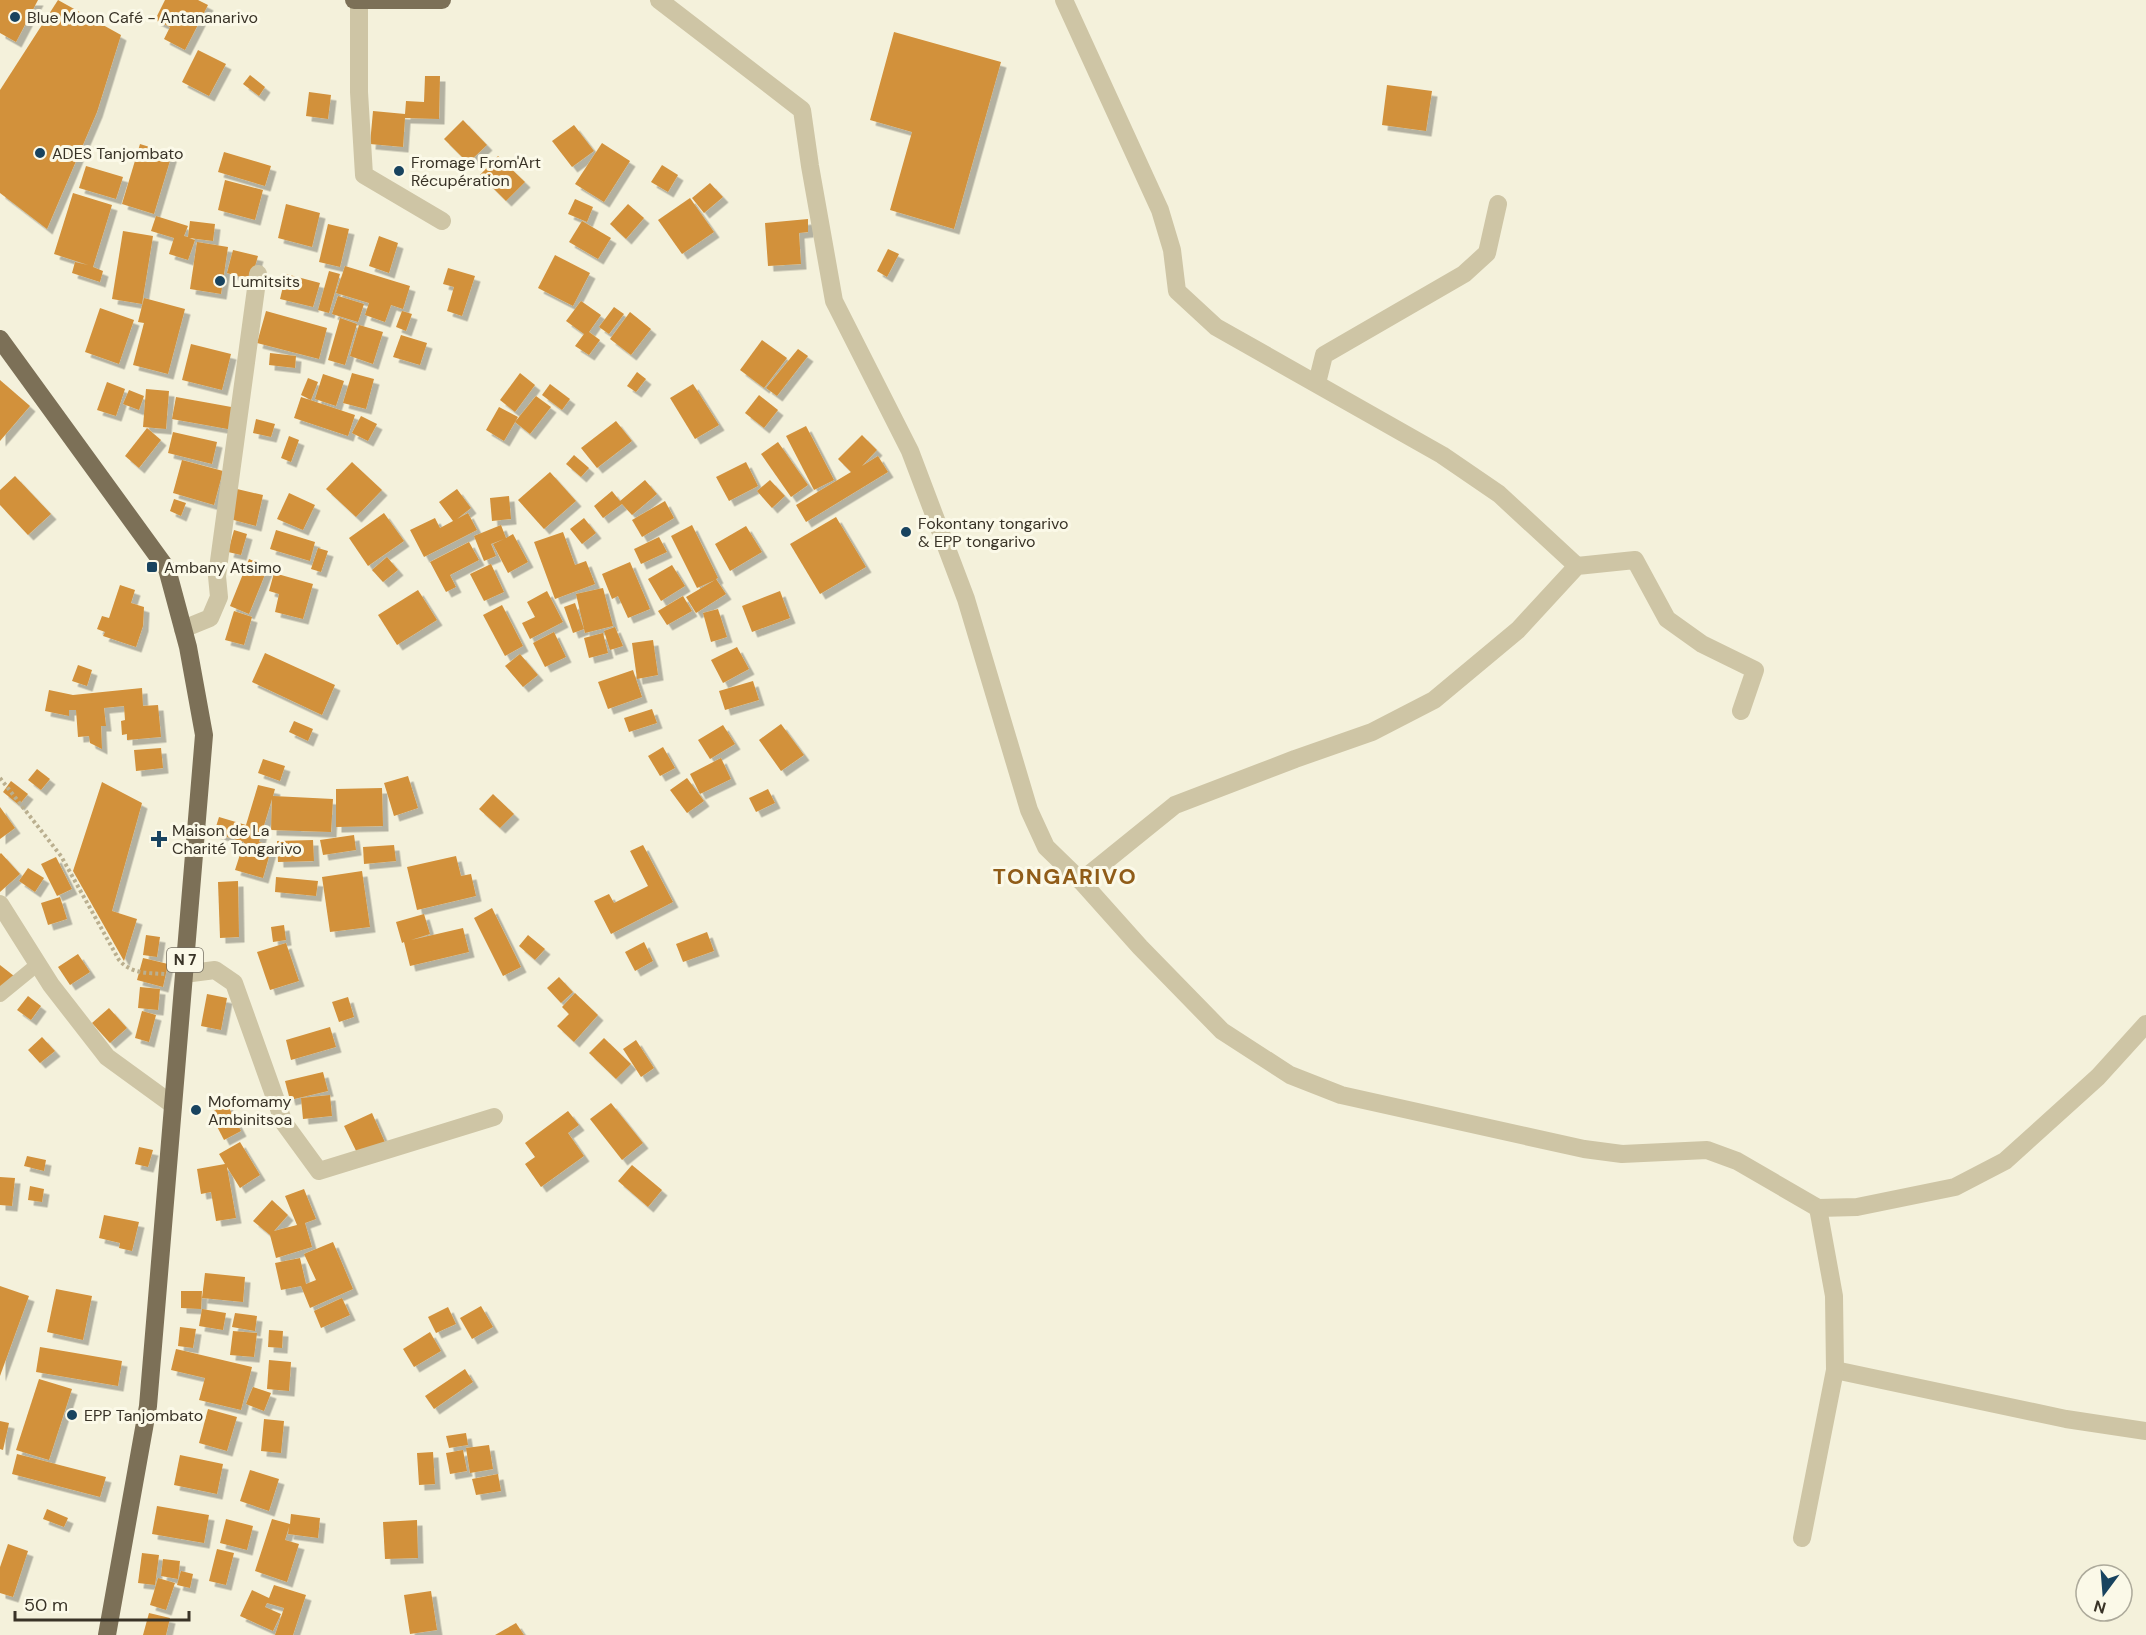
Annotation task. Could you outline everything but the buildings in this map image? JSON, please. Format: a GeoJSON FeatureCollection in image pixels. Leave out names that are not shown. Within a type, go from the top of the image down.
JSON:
{"type":"FeatureCollection","features":[{"type":"Feature","properties":{"kind":"main road"},"geometry":{"type":"LineString","coordinates":[[357,0],[442,0]]}},
{"type":"Feature","properties":{"kind":"main road","name":"N 7"},"geometry":{"type":"LineString","coordinates":[[0,339],[167,569],[183,629],[204,735],[148,1406],[107,1635]]}},
{"type":"Feature","properties":{"kind":"street"},"geometry":{"type":"LineString","coordinates":[[357,0],[364,175],[442,220]]}},
{"type":"Feature","properties":{"kind":"street"},"geometry":{"type":"LineString","coordinates":[[659,0],[802,110],[834,301],[910,451],[966,599],[1029,810],[1046,847],[1222,1031],[1290,1075],[1341,1095],[1584,1149],[1622,1154],[1707,1150],[1737,1161],[1818,1208],[1857,1207],[1954,1187],[2005,1161],[2098,1077],[2146,1024]]}},
{"type":"Feature","properties":{"kind":"street"},"geometry":{"type":"LineString","coordinates":[[1064,0],[1160,210],[1172,250],[1177,291],[1216,327],[1442,455],[1499,494],[1577,566]]}},
{"type":"Feature","properties":{"kind":"street"},"geometry":{"type":"LineString","coordinates":[[1317,383],[1324,355],[1464,274],[1486,253],[1497,204]]}},
{"type":"Feature","properties":{"kind":"street"},"geometry":{"type":"LineString","coordinates":[[183,629],[210,618],[219,597],[218,576],[258,274]]}},
{"type":"Feature","properties":{"kind":"street"},"geometry":{"type":"LineString","coordinates":[[1081,881],[1175,805],[1372,732],[1434,700],[1518,630],[1577,566],[1635,560],[1667,619],[1702,644],[1755,670],[1741,711]]}},
{"type":"Feature","properties":{"kind":"street"},"geometry":{"type":"LineString","coordinates":[[0,904],[51,986],[107,1057],[173,1106]]}},
{"type":"Feature","properties":{"kind":"street"},"geometry":{"type":"LineString","coordinates":[[184,974],[215,970],[234,983],[284,1122],[319,1171],[495,1117]]}},
{"type":"Feature","properties":{"kind":"street"},"geometry":{"type":"LineString","coordinates":[[1802,1538],[1835,1370],[1834,1296],[1818,1208]]}},
{"type":"Feature","properties":{"kind":"street"},"geometry":{"type":"LineString","coordinates":[[1835,1370],[2066,1419],[2146,1431]]}},
{"type":"Feature","properties":{"kind":"lane"},"geometry":{"type":"LineString","coordinates":[[0,995],[38,964]]}},
{"type":"Feature","properties":{"kind":"path"},"geometry":{"type":"LineString","coordinates":[[0,778],[61,856],[124,967],[142,973],[184,974]]}},
{"type":"Feature","properties":{"kind":"place","name":"Blue Moon Café - Antananarivo"},"geometry":{"type":"Point","coordinates":[15,17]}},
{"type":"Feature","properties":{"kind":"place","name":"ADES Tanjombato"},"geometry":{"type":"Point","coordinates":[40,153]}},
{"type":"Feature","properties":{"kind":"place","name":"Fromage From'Art Récupération"},"geometry":{"type":"Point","coordinates":[399,171]}},
{"type":"Feature","properties":{"kind":"place","name":"Lumitsits"},"geometry":{"type":"Point","coordinates":[220,281]}},
{"type":"Feature","properties":{"kind":"place","name":"Fokontany tongarivo & EPP tongarivo"},"geometry":{"type":"Point","coordinates":[906,532]}},
{"type":"Feature","properties":{"kind":"place","name":"Ambany Atsimo"},"geometry":{"type":"Point","coordinates":[152,567]}},
{"type":"Feature","properties":{"kind":"place","name":"Maison de La Charité Tongarivo"},"geometry":{"type":"Point","coordinates":[159,839]}},
{"type":"Feature","properties":{"kind":"place","name":"Mofomamy Ambinitsoa"},"geometry":{"type":"Point","coordinates":[196,1110]}},
{"type":"Feature","properties":{"kind":"place","name":"EPP Tanjombato"},"geometry":{"type":"Point","coordinates":[72,1415]}},
{"type":"Feature","properties":{"kind":"district","name":"TONGARIVO"},"geometry":{"type":"Point","coordinates":[1065,876]}}]}
